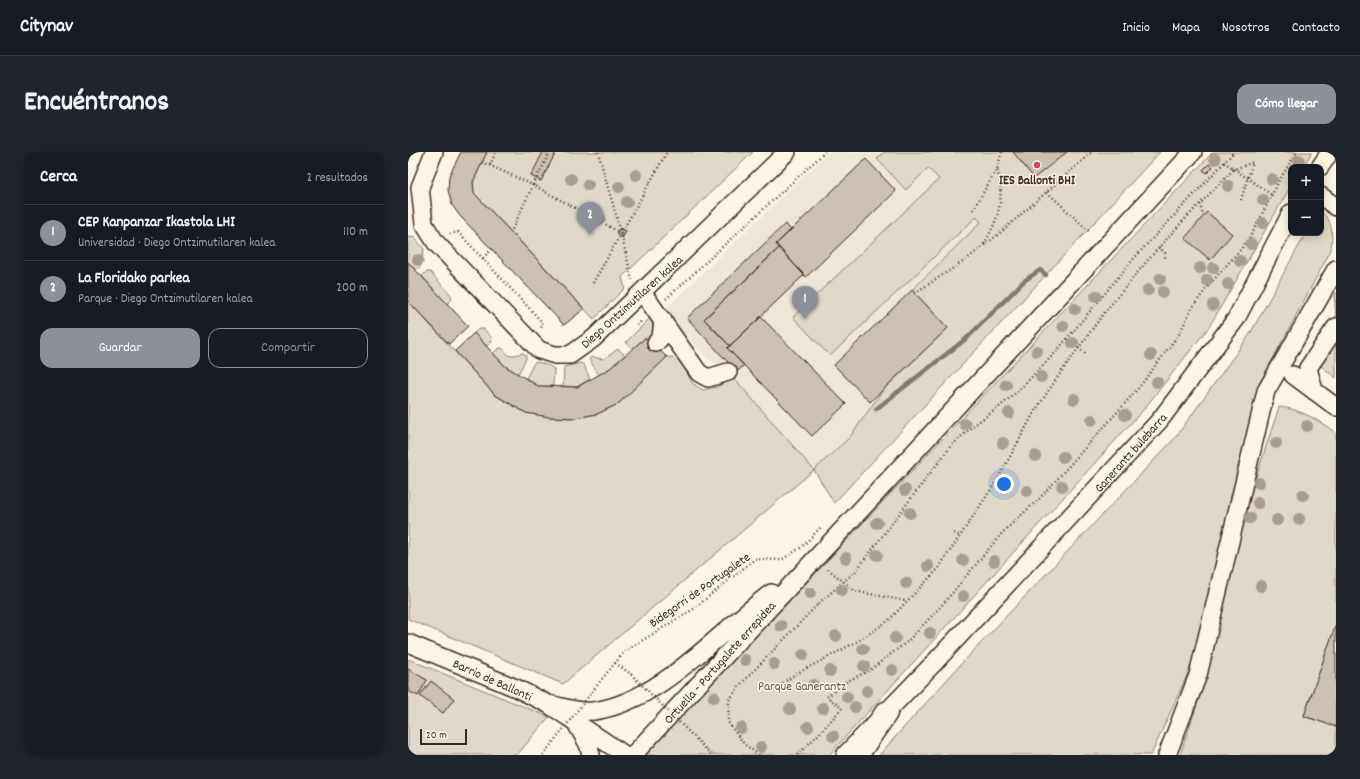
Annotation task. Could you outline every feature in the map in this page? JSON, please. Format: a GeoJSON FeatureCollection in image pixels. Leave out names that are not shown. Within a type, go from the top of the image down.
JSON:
{"type":"FeatureCollection","features":[{"type":"Feature","properties":{"kind":"main road"},"geometry":{"type":"LineString","coordinates":[[857,755],[886,713]]}},
{"type":"Feature","properties":{"kind":"street","name":"Diego Ontzimutilaren kalea"},"geometry":{"type":"LineString","coordinates":[[434,152],[420,187],[424,224],[436,243],[539,350],[555,355],[570,355],[594,338],[638,289],[787,152]]}},
{"type":"Feature","properties":{"kind":"street"},"geometry":{"type":"LineString","coordinates":[[548,704],[592,712],[624,704],[674,675],[756,604],[809,564],[1193,152]]}},
{"type":"Feature","properties":{"kind":"street"},"geometry":{"type":"LineString","coordinates":[[1322,164],[1330,152]]}},
{"type":"Feature","properties":{"kind":"street"},"geometry":{"type":"LineString","coordinates":[[1324,198],[1336,207]]}},
{"type":"Feature","properties":{"kind":"street","name":"Ganerantz bulebarra"},"geometry":{"type":"LineString","coordinates":[[886,713],[1160,420],[1236,319],[1288,219]]}},
{"type":"Feature","properties":{"kind":"street"},"geometry":{"type":"LineString","coordinates":[[1167,755],[1198,675],[1266,391],[1336,269]]}},
{"type":"Feature","properties":{"kind":"street"},"geometry":{"type":"LineString","coordinates":[[638,289],[659,315],[687,357],[703,376],[714,378],[728,372]]}},
{"type":"Feature","properties":{"kind":"street"},"geometry":{"type":"LineString","coordinates":[[656,343],[661,337],[659,315]]}},
{"type":"Feature","properties":{"kind":"street"},"geometry":{"type":"LineString","coordinates":[[1314,391],[1308,368],[1336,327]]}},
{"type":"Feature","properties":{"kind":"street"},"geometry":{"type":"LineString","coordinates":[[1293,375],[1336,407]]}},
{"type":"Feature","properties":{"kind":"street","name":"Ortuella - Portugalete errepidea"},"geometry":{"type":"LineString","coordinates":[[633,755],[809,564]]}},
{"type":"Feature","properties":{"kind":"street","name":"Barrio de Ballonti"},"geometry":{"type":"LineString","coordinates":[[408,643],[516,688],[548,704],[625,755]]}},
{"type":"Feature","properties":{"kind":"street"},"geometry":{"type":"LineString","coordinates":[[845,755],[886,713]]}},
{"type":"Feature","properties":{"kind":"street"},"geometry":{"type":"LineString","coordinates":[[575,722],[588,744],[591,755]]}},
{"type":"Feature","properties":{"kind":"path"},"geometry":{"type":"LineString","coordinates":[[490,165],[496,152]]}},
{"type":"Feature","properties":{"kind":"path"},"geometry":{"type":"LineString","coordinates":[[511,232],[550,152]]}},
{"type":"Feature","properties":{"kind":"path"},"geometry":{"type":"LineString","coordinates":[[598,152],[638,289]]}},
{"type":"Feature","properties":{"kind":"path"},"geometry":{"type":"LineString","coordinates":[[593,283],[667,152]]}},
{"type":"Feature","properties":{"kind":"path"},"geometry":{"type":"LineString","coordinates":[[638,325],[659,315],[825,152]]}},
{"type":"Feature","properties":{"kind":"path"},"geometry":{"type":"LineString","coordinates":[[973,210],[998,169],[1002,152]]}},
{"type":"Feature","properties":{"kind":"path"},"geometry":{"type":"LineString","coordinates":[[915,293],[983,247],[1092,152]]}},
{"type":"Feature","properties":{"kind":"path"},"geometry":{"type":"LineString","coordinates":[[759,755],[744,744],[728,722],[729,700],[741,684],[820,602],[854,572],[951,446],[974,425],[998,408],[1015,393],[1055,353],[1137,255],[1234,152]]}},
{"type":"Feature","properties":{"kind":"path"},"geometry":{"type":"LineString","coordinates":[[796,755],[818,735],[842,708],[827,697],[846,682],[870,670],[908,641],[942,604],[1003,532],[1040,498],[1141,385],[1179,334],[1192,308],[1209,285],[1242,248],[1253,232],[1280,179],[1297,152]]}},
{"type":"Feature","properties":{"kind":"path"},"geometry":{"type":"LineString","coordinates":[[482,162],[533,185],[621,234]]}},
{"type":"Feature","properties":{"kind":"path"},"geometry":{"type":"LineString","coordinates":[[1224,162],[1233,170],[1272,195]]}},
{"type":"Feature","properties":{"kind":"path"},"geometry":{"type":"LineString","coordinates":[[773,690],[794,675],[860,640],[888,621],[938,570],[996,482],[1035,411],[1078,348],[1159,247],[1200,203],[1233,170],[1253,162],[1249,180],[1241,200]]}},
{"type":"Feature","properties":{"kind":"path"},"geometry":{"type":"LineString","coordinates":[[983,247],[996,224],[1000,206],[1001,183],[998,169]]}},
{"type":"Feature","properties":{"kind":"path"},"geometry":{"type":"LineString","coordinates":[[1209,172],[1212,175]]}},
{"type":"Feature","properties":{"kind":"path"},"geometry":{"type":"LineString","coordinates":[[1047,192],[1090,232]]}},
{"type":"Feature","properties":{"kind":"path"},"geometry":{"type":"LineString","coordinates":[[1200,203],[1203,216]]}},
{"type":"Feature","properties":{"kind":"path"},"geometry":{"type":"LineString","coordinates":[[448,234],[458,232],[542,322],[540,336]]}},
{"type":"Feature","properties":{"kind":"path"},"geometry":{"type":"LineString","coordinates":[[1159,247],[1164,253],[1165,258]]}},
{"type":"Feature","properties":{"kind":"path"},"geometry":{"type":"LineString","coordinates":[[483,258],[493,248]]}},
{"type":"Feature","properties":{"kind":"path"},"geometry":{"type":"LineString","coordinates":[[1078,348],[1086,354]]}},
{"type":"Feature","properties":{"kind":"path"},"geometry":{"type":"LineString","coordinates":[[954,533],[960,536]]}},
{"type":"Feature","properties":{"kind":"path","name":"Bidegorri de Portugalete"},"geometry":{"type":"LineString","coordinates":[[543,755],[625,651],[692,610],[755,559],[781,560],[802,547]]}},
{"type":"Feature","properties":{"kind":"path"},"geometry":{"type":"LineString","coordinates":[[843,582],[854,591],[906,601]]}},
{"type":"Feature","properties":{"kind":"path"},"geometry":{"type":"LineString","coordinates":[[615,663],[631,674],[712,755]]}},
{"type":"Feature","properties":{"kind":"shaded area"},"geometry":{"type":"Polygon","coordinates":[[[829,152],[944,152],[981,222],[912,290],[948,328],[875,403],[850,437],[814,470],[728,372],[707,358],[663,311],[829,152]]]}},
{"type":"Feature","properties":{"kind":"green space"},"geometry":{"type":"Polygon","coordinates":[[[487,152],[753,152],[622,277],[625,288],[594,319],[474,193],[473,182],[487,152]]]}},
{"type":"Feature","properties":{"kind":"green space"},"geometry":{"type":"Polygon","coordinates":[[[884,152],[1160,152],[834,503],[814,470],[850,437],[883,390],[948,328],[912,290],[981,222],[976,217],[830,356],[793,317],[939,179],[928,168],[906,190],[877,159],[884,152]]]}},
{"type":"Feature","properties":{"kind":"green space","name":"Parque Ganerantz"},"geometry":{"type":"Polygon","coordinates":[[[1213,152],[1312,152],[1305,164],[1288,164],[1288,191],[1209,327],[1144,409],[829,755],[644,755],[1213,152]]]}},
{"type":"Feature","properties":{"kind":"green space"},"geometry":{"type":"Polygon","coordinates":[[[1324,215],[1330,224],[1332,234],[1331,250],[1260,383],[1193,662],[1151,755],[879,755],[962,663],[1175,438],[1250,334],[1304,236],[1324,236],[1324,215]]]}},
{"type":"Feature","properties":{"kind":"green space"},"geometry":{"type":"Polygon","coordinates":[[[408,237],[415,238],[424,249],[421,266],[416,270],[408,262],[408,237]]]}},
{"type":"Feature","properties":{"kind":"green space"},"geometry":{"type":"Polygon","coordinates":[[[426,272],[430,272],[451,295],[452,299],[447,304],[422,276],[426,272]]]}},
{"type":"Feature","properties":{"kind":"green space"},"geometry":{"type":"Polygon","coordinates":[[[1336,292],[1336,317],[1334,295],[1336,292]]]}},
{"type":"Feature","properties":{"kind":"green space"},"geometry":{"type":"Polygon","coordinates":[[[408,301],[495,395],[526,413],[549,417],[575,418],[597,414],[618,404],[667,357],[680,358],[692,383],[703,390],[717,387],[733,377],[814,470],[563,684],[408,619],[408,301]]]}},
{"type":"Feature","properties":{"kind":"green space"},"geometry":{"type":"Polygon","coordinates":[[[652,316],[659,323],[653,345],[645,338],[632,349],[626,342],[652,316]]]}},
{"type":"Feature","properties":{"kind":"green space"},"geometry":{"type":"Polygon","coordinates":[[[1336,317],[1336,378],[1308,356],[1336,317]]]}},
{"type":"Feature","properties":{"kind":"green space"},"geometry":{"type":"Polygon","coordinates":[[[479,329],[484,329],[491,337],[492,341],[487,346],[474,333],[479,329]]]}},
{"type":"Feature","properties":{"kind":"green space"},"geometry":{"type":"Polygon","coordinates":[[[502,348],[509,356],[523,353],[526,355],[526,359],[518,374],[505,366],[493,353],[502,348]]]}},
{"type":"Feature","properties":{"kind":"green space"},"geometry":{"type":"Polygon","coordinates":[[[618,349],[625,355],[609,369],[599,375],[589,359],[592,357],[604,359],[618,349]]]}},
{"type":"Feature","properties":{"kind":"green space"},"geometry":{"type":"Polygon","coordinates":[[[537,362],[550,366],[554,370],[553,386],[538,386],[526,378],[534,363],[537,362]]]}},
{"type":"Feature","properties":{"kind":"green space"},"geometry":{"type":"Polygon","coordinates":[[[580,363],[584,365],[590,379],[577,387],[563,386],[564,367],[580,363]]]}},
{"type":"Feature","properties":{"kind":"green space"},"geometry":{"type":"Polygon","coordinates":[[[1279,407],[1295,410],[1309,416],[1336,433],[1336,624],[1304,716],[1336,727],[1336,755],[1180,755],[1205,681],[1217,615],[1236,538],[1279,407]]]}},
{"type":"Feature","properties":{"kind":"green space"},"geometry":{"type":"Polygon","coordinates":[[[408,659],[549,717],[517,755],[408,755],[408,659]]]}},
{"type":"Feature","properties":{"kind":"building"},"geometry":{"type":"Polygon","coordinates":[[[461,152],[487,152],[473,182],[474,193],[584,309],[564,325],[460,216],[452,205],[448,190],[449,176],[461,152]]]}},
{"type":"Feature","properties":{"kind":"building"},"geometry":{"type":"Polygon","coordinates":[[[543,152],[556,152],[541,181],[531,176],[543,152]]]}},
{"type":"Feature","properties":{"kind":"building","name":"IES Ballonti BHI"},"geometry":{"type":"Polygon","coordinates":[[[1013,152],[1067,152],[1034,178],[1013,152]]]}},
{"type":"Feature","properties":{"kind":"building"},"geometry":{"type":"Polygon","coordinates":[[[866,159],[896,191],[806,277],[776,244],[866,159]]]}},
{"type":"Feature","properties":{"kind":"building"},"geometry":{"type":"Polygon","coordinates":[[[1209,164],[1213,167],[1207,173],[1203,170],[1209,164]]]}},
{"type":"Feature","properties":{"kind":"building"},"geometry":{"type":"Polygon","coordinates":[[[1207,212],[1232,234],[1210,260],[1185,238],[1207,212]]]}},
{"type":"Feature","properties":{"kind":"building"},"geometry":{"type":"Polygon","coordinates":[[[785,224],[791,230],[776,244],[779,248],[704,319],[730,346],[727,348],[744,365],[737,372],[687,318],[785,224]]]}},
{"type":"Feature","properties":{"kind":"building"},"geometry":{"type":"Polygon","coordinates":[[[620,228],[626,231],[623,237],[616,234],[620,228]]]}},
{"type":"Feature","properties":{"kind":"building"},"geometry":{"type":"Polygon","coordinates":[[[779,248],[804,275],[730,346],[704,319],[779,248]]]}},
{"type":"Feature","properties":{"kind":"building"},"geometry":{"type":"Polygon","coordinates":[[[408,262],[468,326],[449,344],[408,301],[408,262]]]}},
{"type":"Feature","properties":{"kind":"building"},"geometry":{"type":"Polygon","coordinates":[[[912,290],[948,328],[870,402],[834,365],[912,290]]]}},
{"type":"Feature","properties":{"kind":"building"},"geometry":{"type":"Polygon","coordinates":[[[761,317],[846,404],[812,436],[727,348],[761,317]]]}},
{"type":"Feature","properties":{"kind":"building"},"geometry":{"type":"Polygon","coordinates":[[[474,333],[505,366],[538,386],[577,387],[609,369],[645,338],[667,357],[618,404],[597,414],[575,418],[549,417],[526,413],[495,395],[455,351],[474,333]]]}},
{"type":"Feature","properties":{"kind":"building"},"geometry":{"type":"Polygon","coordinates":[[[1336,624],[1336,727],[1304,716],[1336,624]]]}},
{"type":"Feature","properties":{"kind":"building"},"geometry":{"type":"Polygon","coordinates":[[[408,669],[427,680],[418,696],[408,691],[408,669]]]}},
{"type":"Feature","properties":{"kind":"building"},"geometry":{"type":"Polygon","coordinates":[[[431,681],[454,699],[443,713],[420,696],[431,681]]]}},
{"type":"Feature","properties":{"kind":"waterway"},"geometry":{"type":"LineString","coordinates":[[876,409],[967,338],[1024,281],[1040,270],[1046,275]]}},
{"type":"Feature","properties":{"kind":"place","name":"IES Ballonti BHI"},"geometry":{"type":"Point","coordinates":[1037,165]}},
{"type":"Feature","properties":{"kind":"place","name":"La Floridako parkea"},"geometry":{"type":"Point","coordinates":[590,235]}},
{"type":"Feature","properties":{"kind":"place","name":"CEP Kanpanzar Ikastola LHI"},"geometry":{"type":"Point","coordinates":[805,319]}}]}
